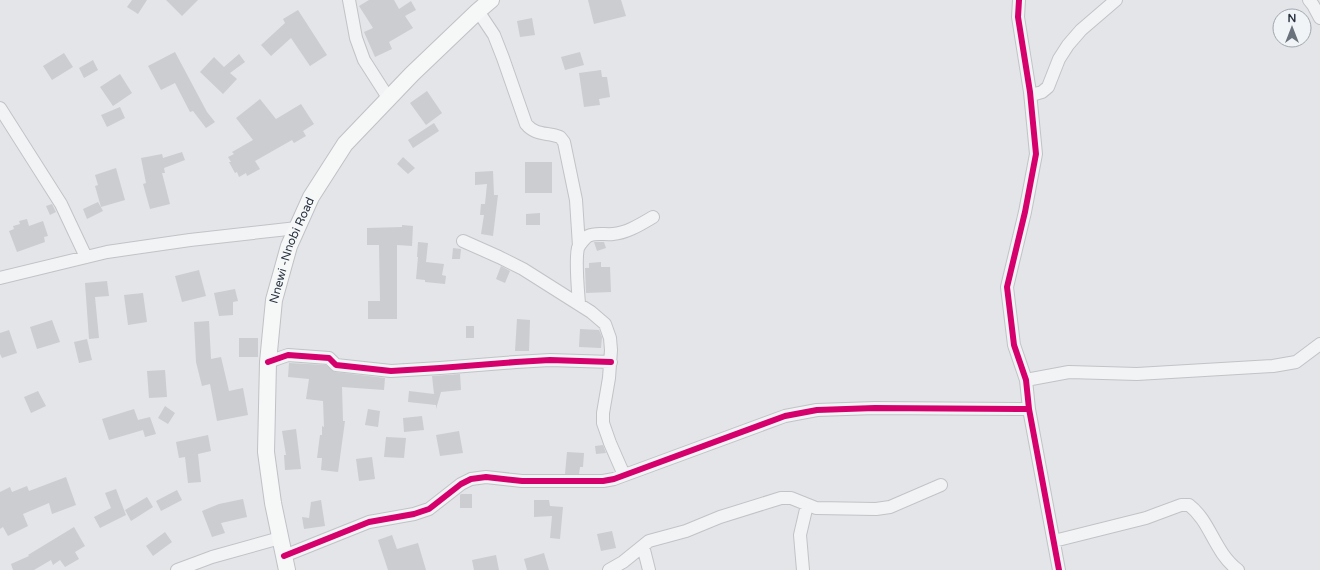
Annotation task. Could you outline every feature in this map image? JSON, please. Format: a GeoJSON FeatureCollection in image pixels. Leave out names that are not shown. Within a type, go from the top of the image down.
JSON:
{"type":"FeatureCollection","features":[{"type":"Feature","properties":{"kind":"main road","name":"Nnewi -Nnobi Road"},"geometry":{"type":"LineString","coordinates":[[285,563],[272,503],[266,452],[268,362],[274,300],[289,246],[311,197],[345,144],[478,11],[491,0]]}},
{"type":"Feature","properties":{"kind":"street"},"geometry":{"type":"LineString","coordinates":[[349,0],[350,13],[356,38],[364,60],[389,99]]}},
{"type":"Feature","properties":{"kind":"street"},"geometry":{"type":"LineString","coordinates":[[1019,0],[1018,17],[1030,92],[1036,154],[1025,212],[1007,287],[1014,345],[1026,380],[1029,409],[1059,570]]}},
{"type":"Feature","properties":{"kind":"street"},"geometry":{"type":"LineString","coordinates":[[1030,92],[1035,94],[1042,92],[1048,87],[1060,59],[1068,45],[1081,30],[1116,0]]}},
{"type":"Feature","properties":{"kind":"street"},"geometry":{"type":"LineString","coordinates":[[1309,0],[1320,18]]}},
{"type":"Feature","properties":{"kind":"street"},"geometry":{"type":"LineString","coordinates":[[478,11],[494,35],[526,124],[531,130],[538,133],[560,137],[564,142],[576,200],[579,246],[577,255],[579,304]]}},
{"type":"Feature","properties":{"kind":"street"},"geometry":{"type":"LineString","coordinates":[[0,108],[61,204],[86,257]]}},
{"type":"Feature","properties":{"kind":"street"},"geometry":{"type":"LineString","coordinates":[[579,246],[589,236],[614,234],[635,227],[653,217]]}},
{"type":"Feature","properties":{"kind":"street"},"geometry":{"type":"LineString","coordinates":[[0,278],[107,252],[190,240],[297,228]]}},
{"type":"Feature","properties":{"kind":"street"},"geometry":{"type":"LineString","coordinates":[[463,242],[523,269],[591,312],[605,324],[610,338],[611,362],[603,413],[603,423],[624,475]]}},
{"type":"Feature","properties":{"kind":"street"},"geometry":{"type":"LineString","coordinates":[[1026,380],[1069,372],[1137,374],[1273,366],[1296,362],[1320,344]]}},
{"type":"Feature","properties":{"kind":"street"},"geometry":{"type":"LineString","coordinates":[[268,362],[288,354],[329,358],[336,364],[391,371],[536,361],[611,362]]}},
{"type":"Feature","properties":{"kind":"street"},"geometry":{"type":"LineString","coordinates":[[285,563],[369,522],[414,514],[429,509],[461,484],[471,479],[486,477],[522,481],[596,482],[614,479],[785,416],[817,410],[875,408],[1029,409]]}},
{"type":"Feature","properties":{"kind":"street"},"geometry":{"type":"LineString","coordinates":[[609,570],[623,562],[649,541],[686,530],[720,516],[781,498],[791,498],[807,506],[816,508],[876,509],[890,506],[941,485]]}},
{"type":"Feature","properties":{"kind":"street"},"geometry":{"type":"LineString","coordinates":[[1054,541],[1146,518],[1181,505],[1189,505],[1200,515],[1216,546],[1229,564],[1238,570]]}},
{"type":"Feature","properties":{"kind":"street"},"geometry":{"type":"LineString","coordinates":[[803,570],[800,535],[807,506]]}},
{"type":"Feature","properties":{"kind":"street"},"geometry":{"type":"LineString","coordinates":[[177,570],[212,557],[280,538]]}},
{"type":"Feature","properties":{"kind":"street"},"geometry":{"type":"LineString","coordinates":[[643,546],[649,570]]}},
{"type":"Feature","properties":{"kind":"building"},"geometry":{"type":"Polygon","coordinates":[[[132,0],[147,0],[138,14],[127,7],[132,0]]]}},
{"type":"Feature","properties":{"kind":"building"},"geometry":{"type":"Polygon","coordinates":[[[166,0],[198,0],[182,16],[166,0]]]}},
{"type":"Feature","properties":{"kind":"building"},"geometry":{"type":"Polygon","coordinates":[[[369,0],[394,0],[399,9],[411,1],[416,10],[405,16],[413,28],[389,42],[392,49],[375,57],[364,32],[373,28],[359,6],[369,0]]]}},
{"type":"Feature","properties":{"kind":"building"},"geometry":{"type":"Polygon","coordinates":[[[588,0],[621,0],[626,16],[594,24],[588,0]]]}},
{"type":"Feature","properties":{"kind":"building"},"geometry":{"type":"Polygon","coordinates":[[[298,10],[327,55],[310,66],[291,38],[271,56],[261,45],[285,23],[283,19],[298,10]]]}},
{"type":"Feature","properties":{"kind":"building"},"geometry":{"type":"Polygon","coordinates":[[[532,18],[535,35],[520,37],[517,21],[532,18]]]}},
{"type":"Feature","properties":{"kind":"building"},"geometry":{"type":"Polygon","coordinates":[[[175,52],[207,112],[215,122],[206,128],[193,111],[190,112],[175,83],[161,90],[148,66],[175,52]]]}},
{"type":"Feature","properties":{"kind":"building"},"geometry":{"type":"Polygon","coordinates":[[[580,52],[584,65],[565,70],[561,57],[580,52]]]}},
{"type":"Feature","properties":{"kind":"building"},"geometry":{"type":"Polygon","coordinates":[[[64,53],[73,67],[52,80],[43,66],[64,53]]]}},
{"type":"Feature","properties":{"kind":"building"},"geometry":{"type":"Polygon","coordinates":[[[239,54],[245,62],[230,73],[237,79],[223,94],[200,72],[214,57],[224,67],[239,54]]]}},
{"type":"Feature","properties":{"kind":"building"},"geometry":{"type":"Polygon","coordinates":[[[93,60],[98,70],[84,78],[79,68],[93,60]]]}},
{"type":"Feature","properties":{"kind":"building"},"geometry":{"type":"Polygon","coordinates":[[[601,70],[602,77],[607,77],[610,97],[599,99],[600,105],[584,107],[579,73],[601,70]]]}},
{"type":"Feature","properties":{"kind":"building"},"geometry":{"type":"Polygon","coordinates":[[[120,74],[132,93],[113,106],[100,87],[120,74]]]}},
{"type":"Feature","properties":{"kind":"building"},"geometry":{"type":"Polygon","coordinates":[[[427,91],[442,113],[426,125],[410,103],[427,91]]]}},
{"type":"Feature","properties":{"kind":"building"},"geometry":{"type":"Polygon","coordinates":[[[260,99],[276,119],[301,104],[314,124],[303,131],[306,136],[294,143],[292,140],[255,161],[260,169],[247,176],[246,173],[239,177],[237,172],[235,173],[228,157],[234,154],[232,152],[253,140],[236,118],[260,99]]]}},
{"type":"Feature","properties":{"kind":"building"},"geometry":{"type":"Polygon","coordinates":[[[120,107],[125,118],[107,127],[101,115],[120,107]]]}},
{"type":"Feature","properties":{"kind":"building"},"geometry":{"type":"Polygon","coordinates":[[[434,123],[439,131],[413,148],[408,140],[434,123]]]}},
{"type":"Feature","properties":{"kind":"building"},"geometry":{"type":"Polygon","coordinates":[[[182,152],[185,160],[164,168],[165,173],[162,173],[170,204],[150,209],[143,184],[146,183],[141,158],[162,154],[163,158],[182,152]]]}},
{"type":"Feature","properties":{"kind":"building"},"geometry":{"type":"Polygon","coordinates":[[[403,157],[415,168],[408,174],[397,164],[403,157]]]}},
{"type":"Feature","properties":{"kind":"building"},"geometry":{"type":"Polygon","coordinates":[[[525,162],[552,162],[552,193],[525,193],[525,162]]]}},
{"type":"Feature","properties":{"kind":"building"},"geometry":{"type":"Polygon","coordinates":[[[116,168],[125,200],[101,207],[95,186],[98,185],[95,175],[116,168]]]}},
{"type":"Feature","properties":{"kind":"building"},"geometry":{"type":"Polygon","coordinates":[[[493,171],[494,195],[498,195],[493,236],[481,234],[484,215],[480,215],[481,204],[485,204],[487,184],[475,185],[475,172],[493,171]]]}},
{"type":"Feature","properties":{"kind":"building"},"geometry":{"type":"Polygon","coordinates":[[[98,202],[103,211],[87,219],[83,209],[98,202]]]}},
{"type":"Feature","properties":{"kind":"building"},"geometry":{"type":"Polygon","coordinates":[[[52,204],[56,212],[50,215],[46,206],[52,204]]]}},
{"type":"Feature","properties":{"kind":"building"},"geometry":{"type":"Polygon","coordinates":[[[540,213],[540,225],[526,225],[526,214],[540,213]]]}},
{"type":"Feature","properties":{"kind":"building"},"geometry":{"type":"Polygon","coordinates":[[[27,219],[29,226],[43,221],[48,236],[44,237],[45,242],[17,252],[9,231],[14,229],[13,226],[20,224],[19,221],[27,219]]]}},
{"type":"Feature","properties":{"kind":"building"},"geometry":{"type":"Polygon","coordinates":[[[402,225],[413,226],[412,246],[397,245],[397,319],[368,319],[368,301],[380,301],[379,245],[367,245],[367,228],[402,227],[402,225]]]}},
{"type":"Feature","properties":{"kind":"building"},"geometry":{"type":"Polygon","coordinates":[[[418,242],[428,243],[426,262],[444,264],[442,275],[446,276],[445,284],[425,282],[425,280],[416,279],[418,242]]]}},
{"type":"Feature","properties":{"kind":"building"},"geometry":{"type":"Polygon","coordinates":[[[594,242],[604,242],[606,248],[597,251],[594,242]]]}},
{"type":"Feature","properties":{"kind":"building"},"geometry":{"type":"Polygon","coordinates":[[[453,248],[461,249],[460,259],[452,259],[453,248]]]}},
{"type":"Feature","properties":{"kind":"building"},"geometry":{"type":"Polygon","coordinates":[[[601,262],[601,267],[610,267],[611,292],[586,293],[585,268],[589,268],[589,263],[601,262]]]}},
{"type":"Feature","properties":{"kind":"building"},"geometry":{"type":"Polygon","coordinates":[[[501,266],[510,271],[505,283],[496,279],[501,266]]]}},
{"type":"Feature","properties":{"kind":"building"},"geometry":{"type":"Polygon","coordinates":[[[199,270],[206,296],[182,302],[175,276],[199,270]]]}},
{"type":"Feature","properties":{"kind":"building"},"geometry":{"type":"Polygon","coordinates":[[[107,281],[109,296],[95,297],[99,338],[89,339],[85,283],[107,281]]]}},
{"type":"Feature","properties":{"kind":"building"},"geometry":{"type":"Polygon","coordinates":[[[235,289],[238,301],[233,302],[233,315],[219,316],[214,293],[235,289]]]}},
{"type":"Feature","properties":{"kind":"building"},"geometry":{"type":"Polygon","coordinates":[[[143,293],[147,322],[128,325],[124,295],[143,293]]]}},
{"type":"Feature","properties":{"kind":"building"},"geometry":{"type":"Polygon","coordinates":[[[517,319],[530,320],[529,351],[515,351],[517,319]]]}},
{"type":"Feature","properties":{"kind":"building"},"geometry":{"type":"Polygon","coordinates":[[[52,320],[60,342],[37,349],[30,327],[52,320]]]}},
{"type":"Feature","properties":{"kind":"building"},"geometry":{"type":"Polygon","coordinates":[[[209,321],[211,359],[221,357],[229,391],[243,388],[248,415],[217,421],[210,384],[202,386],[196,362],[194,322],[209,321]]]}},
{"type":"Feature","properties":{"kind":"building"},"geometry":{"type":"Polygon","coordinates":[[[466,326],[474,326],[474,338],[466,338],[466,326]]]}},
{"type":"Feature","properties":{"kind":"building"},"geometry":{"type":"Polygon","coordinates":[[[580,329],[599,330],[602,337],[601,348],[579,347],[580,329]]]}},
{"type":"Feature","properties":{"kind":"building"},"geometry":{"type":"Polygon","coordinates":[[[9,330],[17,353],[2,358],[0,354],[0,333],[9,330]]]}},
{"type":"Feature","properties":{"kind":"building"},"geometry":{"type":"Polygon","coordinates":[[[239,338],[258,338],[258,357],[239,357],[239,338]]]}},
{"type":"Feature","properties":{"kind":"building"},"geometry":{"type":"Polygon","coordinates":[[[87,339],[92,360],[79,363],[74,342],[87,339]]]}},
{"type":"Feature","properties":{"kind":"building"},"geometry":{"type":"Polygon","coordinates":[[[289,363],[326,365],[335,372],[385,378],[384,390],[342,387],[343,421],[345,421],[338,472],[321,470],[322,458],[317,458],[320,435],[322,435],[322,426],[324,427],[323,401],[306,399],[309,379],[288,377],[289,363]]]}},
{"type":"Feature","properties":{"kind":"building"},"geometry":{"type":"Polygon","coordinates":[[[165,370],[167,397],[149,398],[147,371],[165,370]]]}},
{"type":"Feature","properties":{"kind":"building"},"geometry":{"type":"Polygon","coordinates":[[[460,374],[461,390],[441,392],[436,409],[436,405],[408,402],[409,391],[434,394],[432,376],[460,374]]]}},
{"type":"Feature","properties":{"kind":"building"},"geometry":{"type":"Polygon","coordinates":[[[38,391],[46,406],[31,413],[24,397],[38,391]]]}},
{"type":"Feature","properties":{"kind":"building"},"geometry":{"type":"Polygon","coordinates":[[[165,406],[175,413],[168,424],[158,418],[165,406]]]}},
{"type":"Feature","properties":{"kind":"building"},"geometry":{"type":"Polygon","coordinates":[[[134,409],[138,420],[150,417],[156,434],[145,437],[143,430],[109,440],[102,419],[134,409]]]}},
{"type":"Feature","properties":{"kind":"building"},"geometry":{"type":"Polygon","coordinates":[[[368,409],[380,411],[378,427],[365,425],[368,409]]]}},
{"type":"Feature","properties":{"kind":"building"},"geometry":{"type":"Polygon","coordinates":[[[422,416],[424,430],[404,432],[403,418],[422,416]]]}},
{"type":"Feature","properties":{"kind":"building"},"geometry":{"type":"Polygon","coordinates":[[[296,429],[301,469],[285,470],[284,455],[286,455],[282,431],[296,429]]]}},
{"type":"Feature","properties":{"kind":"building"},"geometry":{"type":"Polygon","coordinates":[[[459,431],[463,453],[440,456],[436,435],[459,431]]]}},
{"type":"Feature","properties":{"kind":"building"},"geometry":{"type":"Polygon","coordinates":[[[208,435],[211,451],[198,454],[201,482],[188,483],[185,457],[179,458],[176,442],[208,435]]]}},
{"type":"Feature","properties":{"kind":"building"},"geometry":{"type":"Polygon","coordinates":[[[386,437],[406,438],[404,458],[384,457],[386,437]]]}},
{"type":"Feature","properties":{"kind":"building"},"geometry":{"type":"Polygon","coordinates":[[[603,445],[606,453],[596,454],[595,446],[603,445]]]}},
{"type":"Feature","properties":{"kind":"building"},"geometry":{"type":"Polygon","coordinates":[[[567,452],[584,453],[583,467],[580,467],[579,474],[565,474],[567,452]]]}},
{"type":"Feature","properties":{"kind":"building"},"geometry":{"type":"Polygon","coordinates":[[[372,457],[375,479],[359,481],[356,459],[372,457]]]}},
{"type":"Feature","properties":{"kind":"building"},"geometry":{"type":"Polygon","coordinates":[[[66,477],[76,505],[52,514],[49,503],[23,514],[28,526],[8,536],[3,527],[0,529],[0,492],[10,487],[12,492],[27,486],[29,491],[66,477]]]}},
{"type":"Feature","properties":{"kind":"building"},"geometry":{"type":"Polygon","coordinates":[[[116,489],[126,515],[100,528],[94,517],[111,508],[105,493],[116,489]]]}},
{"type":"Feature","properties":{"kind":"building"},"geometry":{"type":"Polygon","coordinates":[[[177,490],[182,500],[161,511],[156,501],[177,490]]]}},
{"type":"Feature","properties":{"kind":"building"},"geometry":{"type":"Polygon","coordinates":[[[461,494],[472,494],[472,508],[460,508],[461,494]]]}},
{"type":"Feature","properties":{"kind":"building"},"geometry":{"type":"Polygon","coordinates":[[[147,497],[153,507],[131,521],[125,510],[147,497]]]}},
{"type":"Feature","properties":{"kind":"building"},"geometry":{"type":"Polygon","coordinates":[[[243,499],[247,517],[221,523],[225,533],[212,537],[202,511],[219,504],[243,499]]]}},
{"type":"Feature","properties":{"kind":"building"},"geometry":{"type":"Polygon","coordinates":[[[321,500],[325,526],[304,529],[302,517],[309,518],[311,502],[321,500]]]}},
{"type":"Feature","properties":{"kind":"building"},"geometry":{"type":"Polygon","coordinates":[[[534,500],[549,500],[550,506],[563,507],[560,539],[550,538],[552,516],[534,517],[534,500]]]}},
{"type":"Feature","properties":{"kind":"building"},"geometry":{"type":"Polygon","coordinates":[[[74,527],[85,546],[75,552],[79,559],[65,567],[60,560],[53,565],[51,560],[34,570],[13,570],[11,564],[29,556],[28,555],[74,527]]]}},
{"type":"Feature","properties":{"kind":"building"},"geometry":{"type":"Polygon","coordinates":[[[612,531],[616,548],[601,551],[597,534],[612,531]]]}},
{"type":"Feature","properties":{"kind":"building"},"geometry":{"type":"Polygon","coordinates":[[[165,532],[172,542],[153,556],[146,546],[165,532]]]}},
{"type":"Feature","properties":{"kind":"building"},"geometry":{"type":"Polygon","coordinates":[[[392,535],[397,549],[418,543],[426,570],[388,570],[378,540],[392,535]]]}},
{"type":"Feature","properties":{"kind":"building"},"geometry":{"type":"Polygon","coordinates":[[[544,553],[549,570],[527,570],[524,559],[544,553]]]}},
{"type":"Feature","properties":{"kind":"building"},"geometry":{"type":"Polygon","coordinates":[[[496,555],[499,570],[474,570],[472,560],[496,555]]]}},
{"type":"Feature","properties":{"kind":"cycle path"},"geometry":{"type":"LineString","coordinates":[[1019,0],[1018,17],[1030,92],[1036,154],[1025,212],[1007,287],[1014,345],[1026,380],[1029,409],[1059,570]]}},
{"type":"Feature","properties":{"kind":"cycle path"},"geometry":{"type":"LineString","coordinates":[[268,362],[288,355],[329,358],[336,365],[391,371],[550,360],[611,362]]}},
{"type":"Feature","properties":{"kind":"cycle path"},"geometry":{"type":"LineString","coordinates":[[284,556],[369,522],[414,514],[429,509],[461,484],[471,479],[486,477],[522,481],[603,481],[614,479],[785,416],[817,410],[875,408],[1029,409]]}}]}
